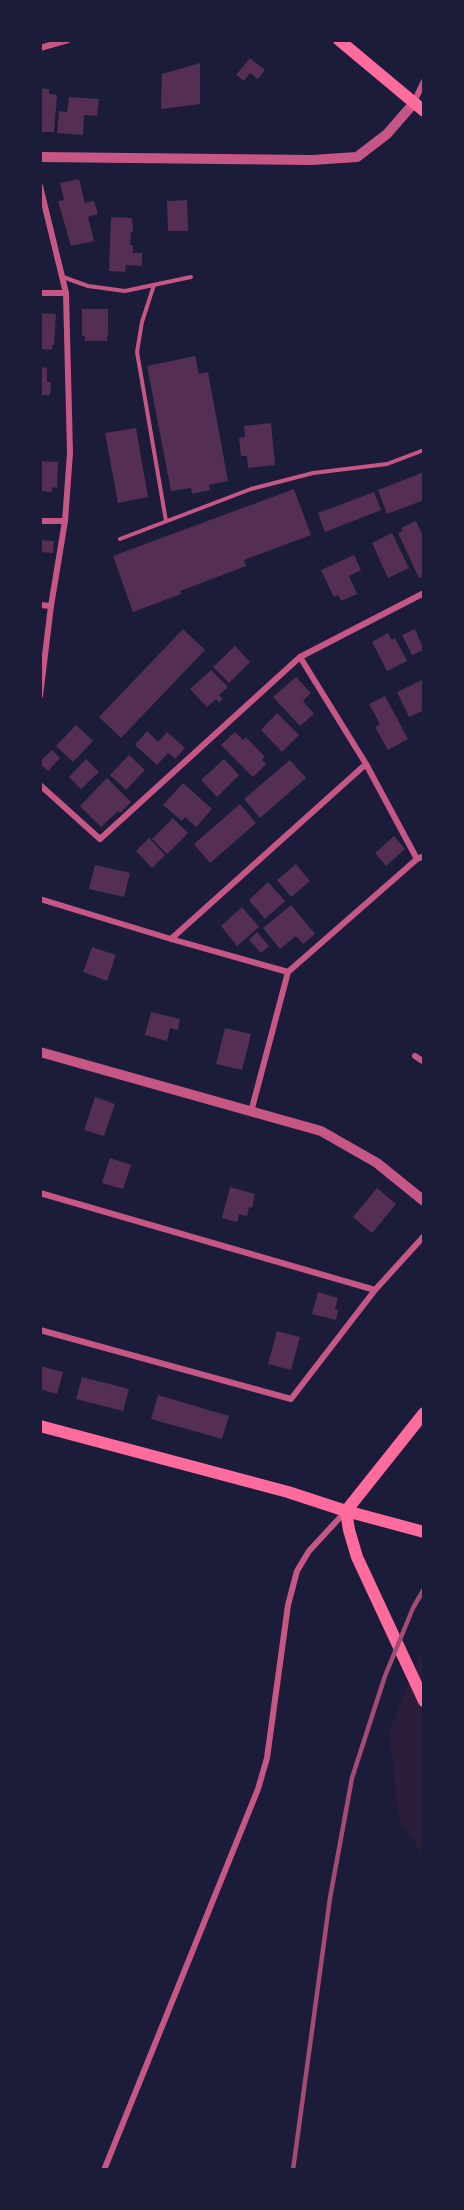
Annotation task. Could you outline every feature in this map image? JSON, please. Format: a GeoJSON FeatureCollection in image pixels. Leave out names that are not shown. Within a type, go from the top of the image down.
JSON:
{"type":"FeatureCollection","features":[{"type":"Feature","properties":{"kind":"main road"},"geometry":{"type":"LineString","coordinates":[[339,40],[418,107]]}},
{"type":"Feature","properties":{"kind":"main road"},"geometry":{"type":"LineString","coordinates":[[346,1511],[423,1413]]}},
{"type":"Feature","properties":{"kind":"main road"},"geometry":{"type":"LineString","coordinates":[[40,1426],[288,1492],[423,1532]]}},
{"type":"Feature","properties":{"kind":"main road"},"geometry":{"type":"LineString","coordinates":[[346,1511],[355,1551],[423,1701]]}},
{"type":"Feature","properties":{"kind":"street"},"geometry":{"type":"LineString","coordinates":[[40,48],[68,40]]}},
{"type":"Feature","properties":{"kind":"street"},"geometry":{"type":"LineString","coordinates":[[40,157],[312,160],[357,157],[418,107],[423,81]]}},
{"type":"Feature","properties":{"kind":"street"},"geometry":{"type":"LineString","coordinates":[[40,186],[66,293],[70,453],[65,521],[51,606],[40,696]]}},
{"type":"Feature","properties":{"kind":"street"},"geometry":{"type":"LineString","coordinates":[[40,293],[66,293]]}},
{"type":"Feature","properties":{"kind":"street"},"geometry":{"type":"LineString","coordinates":[[40,521],[65,521]]}},
{"type":"Feature","properties":{"kind":"street"},"geometry":{"type":"LineString","coordinates":[[40,785],[100,839],[300,657],[423,593]]}},
{"type":"Feature","properties":{"kind":"street"},"geometry":{"type":"LineString","coordinates":[[40,605],[51,606]]}},
{"type":"Feature","properties":{"kind":"street"},"geometry":{"type":"LineString","coordinates":[[251,1112],[288,972],[420,857],[300,657]]}},
{"type":"Feature","properties":{"kind":"street"},"geometry":{"type":"LineString","coordinates":[[171,939],[366,764]]}},
{"type":"Feature","properties":{"kind":"street"},"geometry":{"type":"LineString","coordinates":[[40,898],[171,939],[288,972]]}},
{"type":"Feature","properties":{"kind":"street"},"geometry":{"type":"LineString","coordinates":[[40,1052],[321,1131],[377,1164],[423,1201]]}},
{"type":"Feature","properties":{"kind":"street"},"geometry":{"type":"LineString","coordinates":[[415,1056],[423,1062]]}},
{"type":"Feature","properties":{"kind":"street"},"geometry":{"type":"LineString","coordinates":[[40,1193],[375,1290]]}},
{"type":"Feature","properties":{"kind":"street"},"geometry":{"type":"LineString","coordinates":[[40,1330],[291,1399],[375,1290],[423,1236]]}},
{"type":"Feature","properties":{"kind":"street"},"geometry":{"type":"LineString","coordinates":[[104,2169],[258,1790],[267,1758],[288,1605],[297,1571],[309,1551],[346,1511]]}},
{"type":"Feature","properties":{"kind":"lane"},"geometry":{"type":"LineString","coordinates":[[62,276],[88,286],[125,291],[191,277]]}},
{"type":"Feature","properties":{"kind":"lane"},"geometry":{"type":"LineString","coordinates":[[154,285],[142,322],[137,352],[165,521]]}},
{"type":"Feature","properties":{"kind":"lane"},"geometry":{"type":"LineString","coordinates":[[120,539],[251,489],[313,473],[387,465],[423,450]]}},
{"type":"Feature","properties":{"kind":"shaded area"},"geometry":{"type":"Polygon","coordinates":[[[423,1648],[423,1855],[399,1819],[389,1732],[423,1648]]]}},
{"type":"Feature","properties":{"kind":"building"},"geometry":{"type":"Polygon","coordinates":[[[250,58],[265,70],[258,79],[250,73],[244,81],[236,75],[250,58]]]}},
{"type":"Feature","properties":{"kind":"building"},"geometry":{"type":"Polygon","coordinates":[[[200,63],[200,104],[161,109],[162,74],[200,63]]]}},
{"type":"Feature","properties":{"kind":"building"},"geometry":{"type":"Polygon","coordinates":[[[40,88],[49,89],[49,94],[57,95],[54,132],[40,132],[40,88]]]}},
{"type":"Feature","properties":{"kind":"building"},"geometry":{"type":"Polygon","coordinates":[[[69,97],[99,99],[97,116],[84,115],[83,135],[57,133],[59,111],[67,112],[69,97]]]}},
{"type":"Feature","properties":{"kind":"building"},"geometry":{"type":"Polygon","coordinates":[[[79,179],[85,203],[94,201],[98,214],[88,217],[94,241],[71,246],[58,201],[64,200],[60,183],[79,179]]]}},
{"type":"Feature","properties":{"kind":"building"},"geometry":{"type":"Polygon","coordinates":[[[187,200],[188,231],[168,231],[167,201],[187,200]]]}},
{"type":"Feature","properties":{"kind":"building"},"geometry":{"type":"Polygon","coordinates":[[[111,217],[132,218],[133,232],[131,232],[130,245],[133,245],[133,253],[142,253],[142,266],[126,265],[125,272],[109,271],[111,217]]]}},
{"type":"Feature","properties":{"kind":"building"},"geometry":{"type":"Polygon","coordinates":[[[82,309],[108,309],[107,341],[85,341],[85,336],[82,336],[82,309]]]}},
{"type":"Feature","properties":{"kind":"building"},"geometry":{"type":"Polygon","coordinates":[[[40,313],[56,314],[52,350],[40,349],[40,313]]]}},
{"type":"Feature","properties":{"kind":"building"},"geometry":{"type":"Polygon","coordinates":[[[195,356],[199,374],[208,372],[228,481],[209,485],[210,490],[192,494],[191,488],[171,491],[147,366],[195,356]]]}},
{"type":"Feature","properties":{"kind":"building"},"geometry":{"type":"Polygon","coordinates":[[[40,367],[47,368],[47,382],[51,382],[50,395],[40,395],[40,367]]]}},
{"type":"Feature","properties":{"kind":"building"},"geometry":{"type":"Polygon","coordinates":[[[271,423],[275,465],[248,468],[247,456],[241,456],[239,438],[245,437],[244,426],[271,423]]]}},
{"type":"Feature","properties":{"kind":"building"},"geometry":{"type":"Polygon","coordinates":[[[136,428],[148,497],[118,503],[105,433],[136,428]]]}},
{"type":"Feature","properties":{"kind":"building"},"geometry":{"type":"Polygon","coordinates":[[[40,461],[58,462],[57,488],[52,487],[52,492],[41,491],[40,461]]]}},
{"type":"Feature","properties":{"kind":"building"},"geometry":{"type":"Polygon","coordinates":[[[424,472],[424,500],[387,514],[378,490],[424,472]]]}},
{"type":"Feature","properties":{"kind":"building"},"geometry":{"type":"Polygon","coordinates":[[[294,489],[311,535],[244,560],[246,566],[133,612],[113,556],[294,489]]]}},
{"type":"Feature","properties":{"kind":"building"},"geometry":{"type":"Polygon","coordinates":[[[374,492],[381,510],[325,532],[318,513],[374,492]]]}},
{"type":"Feature","properties":{"kind":"building"},"geometry":{"type":"Polygon","coordinates":[[[416,521],[424,538],[424,576],[419,578],[398,533],[403,531],[401,528],[416,521]]]}},
{"type":"Feature","properties":{"kind":"building"},"geometry":{"type":"Polygon","coordinates":[[[392,533],[409,568],[388,578],[372,543],[392,533]]]}},
{"type":"Feature","properties":{"kind":"building"},"geometry":{"type":"Polygon","coordinates":[[[40,540],[54,541],[53,553],[40,552],[40,540]]]}},
{"type":"Feature","properties":{"kind":"building"},"geometry":{"type":"Polygon","coordinates":[[[354,555],[361,570],[349,576],[357,594],[341,601],[338,595],[334,597],[321,570],[354,555]]]}},
{"type":"Feature","properties":{"kind":"building"},"geometry":{"type":"Polygon","coordinates":[[[183,629],[205,650],[121,738],[99,717],[183,629]]]}},
{"type":"Feature","properties":{"kind":"building"},"geometry":{"type":"Polygon","coordinates":[[[415,629],[424,650],[412,655],[402,635],[415,629]]]}},
{"type":"Feature","properties":{"kind":"building"},"geometry":{"type":"Polygon","coordinates":[[[388,633],[392,640],[395,638],[407,661],[387,671],[372,642],[388,633]]]}},
{"type":"Feature","properties":{"kind":"building"},"geometry":{"type":"Polygon","coordinates":[[[235,646],[250,662],[229,683],[213,667],[235,646]]]}},
{"type":"Feature","properties":{"kind":"building"},"geometry":{"type":"Polygon","coordinates":[[[211,670],[228,687],[219,695],[223,699],[219,703],[216,699],[207,707],[190,689],[211,670]]]}},
{"type":"Feature","properties":{"kind":"building"},"geometry":{"type":"Polygon","coordinates":[[[296,677],[311,693],[303,701],[314,714],[300,726],[273,697],[296,677]]]}},
{"type":"Feature","properties":{"kind":"building"},"geometry":{"type":"Polygon","coordinates":[[[424,679],[424,710],[409,717],[397,692],[424,679]]]}},
{"type":"Feature","properties":{"kind":"building"},"geometry":{"type":"Polygon","coordinates":[[[385,696],[408,739],[388,750],[375,727],[380,724],[369,704],[385,696]]]}},
{"type":"Feature","properties":{"kind":"building"},"geometry":{"type":"Polygon","coordinates":[[[277,713],[299,735],[282,752],[261,730],[277,713]]]}},
{"type":"Feature","properties":{"kind":"building"},"geometry":{"type":"Polygon","coordinates":[[[76,725],[93,741],[73,762],[56,746],[76,725]]]}},
{"type":"Feature","properties":{"kind":"building"},"geometry":{"type":"Polygon","coordinates":[[[147,731],[158,742],[167,732],[185,748],[175,759],[168,753],[157,765],[135,745],[147,731]]]}},
{"type":"Feature","properties":{"kind":"building"},"geometry":{"type":"Polygon","coordinates":[[[235,732],[243,740],[246,737],[265,757],[262,760],[266,764],[253,777],[221,745],[235,732]]]}},
{"type":"Feature","properties":{"kind":"building"},"geometry":{"type":"Polygon","coordinates":[[[52,750],[60,758],[48,771],[40,764],[40,761],[52,750]]]}},
{"type":"Feature","properties":{"kind":"building"},"geometry":{"type":"Polygon","coordinates":[[[129,755],[145,770],[126,790],[110,775],[129,755]]]}},
{"type":"Feature","properties":{"kind":"building"},"geometry":{"type":"Polygon","coordinates":[[[86,759],[99,772],[81,789],[69,777],[86,759]]]}},
{"type":"Feature","properties":{"kind":"building"},"geometry":{"type":"Polygon","coordinates":[[[224,759],[239,775],[217,797],[201,780],[224,759]]]}},
{"type":"Feature","properties":{"kind":"building"},"geometry":{"type":"Polygon","coordinates":[[[290,760],[306,778],[260,818],[244,799],[290,760]]]}},
{"type":"Feature","properties":{"kind":"building"},"geometry":{"type":"Polygon","coordinates":[[[107,778],[131,802],[101,827],[80,806],[107,778]]]}},
{"type":"Feature","properties":{"kind":"building"},"geometry":{"type":"Polygon","coordinates":[[[183,783],[212,809],[196,827],[185,817],[182,821],[163,805],[183,783]]]}},
{"type":"Feature","properties":{"kind":"building"},"geometry":{"type":"Polygon","coordinates":[[[240,804],[256,823],[210,863],[194,844],[240,804]]]}},
{"type":"Feature","properties":{"kind":"building"},"geometry":{"type":"Polygon","coordinates":[[[173,818],[188,833],[167,854],[152,839],[173,818]]]}},
{"type":"Feature","properties":{"kind":"building"},"geometry":{"type":"Polygon","coordinates":[[[394,836],[405,849],[386,866],[375,853],[394,836]]]}},
{"type":"Feature","properties":{"kind":"building"},"geometry":{"type":"Polygon","coordinates":[[[149,838],[165,855],[152,868],[136,851],[149,838]]]}},
{"type":"Feature","properties":{"kind":"building"},"geometry":{"type":"Polygon","coordinates":[[[296,864],[310,881],[291,897],[277,880],[296,864]]]}},
{"type":"Feature","properties":{"kind":"building"},"geometry":{"type":"Polygon","coordinates":[[[95,865],[130,873],[124,897],[89,889],[95,865]]]}},
{"type":"Feature","properties":{"kind":"building"},"geometry":{"type":"Polygon","coordinates":[[[268,882],[285,901],[265,919],[249,900],[268,882]]]}},
{"type":"Feature","properties":{"kind":"building"},"geometry":{"type":"Polygon","coordinates":[[[291,905],[315,934],[303,944],[296,936],[280,949],[263,928],[291,905]]]}},
{"type":"Feature","properties":{"kind":"building"},"geometry":{"type":"Polygon","coordinates":[[[242,907],[259,927],[237,946],[221,926],[242,907]]]}},
{"type":"Feature","properties":{"kind":"building"},"geometry":{"type":"Polygon","coordinates":[[[257,932],[269,946],[261,953],[249,940],[257,932]]]}},
{"type":"Feature","properties":{"kind":"building"},"geometry":{"type":"Polygon","coordinates":[[[92,947],[116,955],[107,981],[83,972],[92,947]]]}},
{"type":"Feature","properties":{"kind":"building"},"geometry":{"type":"Polygon","coordinates":[[[151,1012],[180,1019],[178,1030],[170,1028],[167,1041],[145,1035],[151,1012]]]}},
{"type":"Feature","properties":{"kind":"building"},"geometry":{"type":"Polygon","coordinates":[[[225,1028],[251,1034],[242,1070],[216,1064],[225,1028]]]}},
{"type":"Feature","properties":{"kind":"building"},"geometry":{"type":"Polygon","coordinates":[[[95,1097],[115,1104],[104,1136],[84,1130],[95,1097]]]}},
{"type":"Feature","properties":{"kind":"building"},"geometry":{"type":"Polygon","coordinates":[[[110,1158],[131,1165],[123,1189],[102,1183],[110,1158]]]}},
{"type":"Feature","properties":{"kind":"building"},"geometry":{"type":"Polygon","coordinates":[[[230,1187],[255,1194],[252,1208],[249,1207],[247,1216],[239,1214],[237,1222],[222,1218],[230,1187]]]}},
{"type":"Feature","properties":{"kind":"building"},"geometry":{"type":"Polygon","coordinates":[[[377,1188],[396,1204],[372,1233],[353,1217],[377,1188]]]}},
{"type":"Feature","properties":{"kind":"building"},"geometry":{"type":"Polygon","coordinates":[[[318,1292],[338,1298],[335,1309],[338,1310],[336,1320],[312,1314],[318,1292]]]}},
{"type":"Feature","properties":{"kind":"building"},"geometry":{"type":"Polygon","coordinates":[[[277,1331],[300,1337],[291,1370],[268,1364],[277,1331]]]}},
{"type":"Feature","properties":{"kind":"building"},"geometry":{"type":"Polygon","coordinates":[[[40,1366],[63,1372],[57,1394],[40,1389],[40,1366]]]}},
{"type":"Feature","properties":{"kind":"building"},"geometry":{"type":"Polygon","coordinates":[[[82,1377],[129,1389],[123,1411],[76,1399],[82,1377]]]}},
{"type":"Feature","properties":{"kind":"building"},"geometry":{"type":"Polygon","coordinates":[[[158,1395],[229,1416],[222,1439],[151,1419],[158,1395]]]}},
{"type":"Feature","properties":{"kind":"railway"},"geometry":{"type":"LineString","coordinates":[[293,2170],[330,1898],[352,1778],[385,1676],[413,1608],[424,1589]]}}]}
